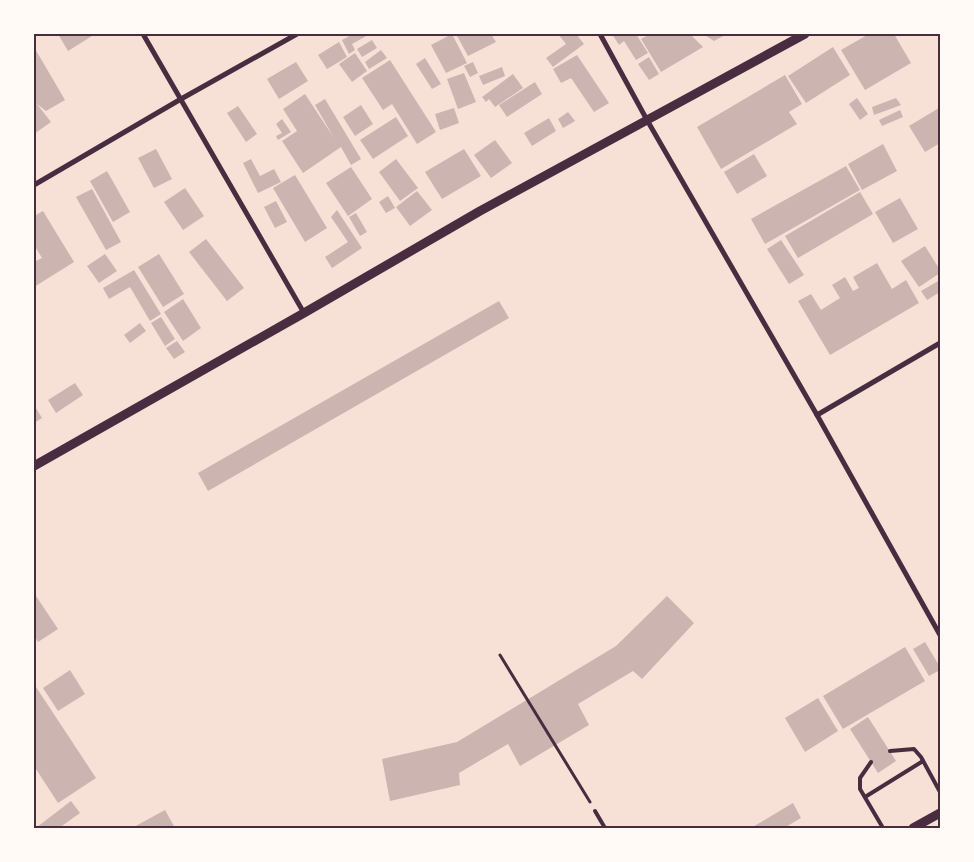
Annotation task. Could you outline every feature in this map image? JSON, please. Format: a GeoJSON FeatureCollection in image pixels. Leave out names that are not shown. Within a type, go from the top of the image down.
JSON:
{"type":"FeatureCollection","features":[{"type":"Feature","properties":{"kind":"street"},"geometry":{"type":"LineString","coordinates":[[143,34],[304,313]]}},
{"type":"Feature","properties":{"kind":"street"},"geometry":{"type":"LineString","coordinates":[[34,185],[297,34]]}},
{"type":"Feature","properties":{"kind":"street"},"geometry":{"type":"LineString","coordinates":[[600,34],[940,635]]}},
{"type":"Feature","properties":{"kind":"street"},"geometry":{"type":"LineString","coordinates":[[34,466],[480,212],[805,34]]}},
{"type":"Feature","properties":{"kind":"street"},"geometry":{"type":"LineString","coordinates":[[817,415],[940,342]]}},
{"type":"Feature","properties":{"kind":"street"},"geometry":{"type":"LineString","coordinates":[[912,828],[940,813]]}},
{"type":"Feature","properties":{"kind":"lane"},"geometry":{"type":"LineString","coordinates":[[890,751],[914,749],[940,792]]}},
{"type":"Feature","properties":{"kind":"lane"},"geometry":{"type":"LineString","coordinates":[[865,797],[923,761]]}},
{"type":"Feature","properties":{"kind":"lane"},"geometry":{"type":"LineString","coordinates":[[871,762],[860,778],[860,789],[883,828]]}},
{"type":"Feature","properties":{"kind":"lane"},"geometry":{"type":"LineString","coordinates":[[595,811],[605,828]]}},
{"type":"Feature","properties":{"kind":"path"},"geometry":{"type":"LineString","coordinates":[[500,655],[595,811]]}},
{"type":"Feature","properties":{"kind":"building"},"geometry":{"type":"Polygon","coordinates":[[[58,34],[90,34],[92,36],[68,51],[58,34]]]}},
{"type":"Feature","properties":{"kind":"building"},"geometry":{"type":"Polygon","coordinates":[[[353,34],[368,35],[352,44],[355,50],[349,54],[342,40],[353,34]]]}},
{"type":"Feature","properties":{"kind":"building"},"geometry":{"type":"Polygon","coordinates":[[[452,34],[467,63],[446,73],[431,45],[452,34]]]}},
{"type":"Feature","properties":{"kind":"building"},"geometry":{"type":"Polygon","coordinates":[[[456,34],[491,34],[496,42],[468,56],[456,34]]]}},
{"type":"Feature","properties":{"kind":"building"},"geometry":{"type":"Polygon","coordinates":[[[558,34],[576,34],[584,44],[553,67],[546,58],[566,44],[558,34]]]}},
{"type":"Feature","properties":{"kind":"building"},"geometry":{"type":"Polygon","coordinates":[[[612,34],[636,34],[648,53],[636,60],[624,41],[619,45],[612,34]]]}},
{"type":"Feature","properties":{"kind":"building"},"geometry":{"type":"Polygon","coordinates":[[[650,34],[690,34],[703,47],[661,72],[641,39],[650,34]]]}},
{"type":"Feature","properties":{"kind":"building"},"geometry":{"type":"Polygon","coordinates":[[[703,34],[727,34],[714,41],[703,34]]]}},
{"type":"Feature","properties":{"kind":"building"},"geometry":{"type":"Polygon","coordinates":[[[869,34],[894,34],[911,63],[865,90],[841,50],[869,34]]]}},
{"type":"Feature","properties":{"kind":"building"},"geometry":{"type":"Polygon","coordinates":[[[372,40],[377,48],[362,57],[357,49],[372,40]]]}},
{"type":"Feature","properties":{"kind":"building"},"geometry":{"type":"Polygon","coordinates":[[[339,42],[347,57],[327,69],[318,55],[339,42]]]}},
{"type":"Feature","properties":{"kind":"building"},"geometry":{"type":"Polygon","coordinates":[[[34,47],[65,100],[46,111],[37,104],[51,122],[34,134],[34,47]]]}},
{"type":"Feature","properties":{"kind":"building"},"geometry":{"type":"Polygon","coordinates":[[[833,47],[850,75],[806,103],[788,76],[833,47]]]}},
{"type":"Feature","properties":{"kind":"building"},"geometry":{"type":"Polygon","coordinates":[[[381,50],[387,58],[369,69],[365,62],[381,50]]]}},
{"type":"Feature","properties":{"kind":"building"},"geometry":{"type":"Polygon","coordinates":[[[355,53],[367,71],[352,82],[339,64],[355,53]]]}},
{"type":"Feature","properties":{"kind":"building"},"geometry":{"type":"Polygon","coordinates":[[[577,55],[609,103],[594,112],[571,78],[561,83],[553,69],[577,55]]]}},
{"type":"Feature","properties":{"kind":"building"},"geometry":{"type":"Polygon","coordinates":[[[649,57],[659,74],[649,80],[638,64],[649,57]]]}},
{"type":"Feature","properties":{"kind":"building"},"geometry":{"type":"Polygon","coordinates":[[[425,58],[441,84],[432,89],[416,64],[425,58]]]}},
{"type":"Feature","properties":{"kind":"building"},"geometry":{"type":"Polygon","coordinates":[[[390,60],[436,132],[417,144],[392,104],[383,110],[362,78],[390,60]]]}},
{"type":"Feature","properties":{"kind":"building"},"geometry":{"type":"Polygon","coordinates":[[[296,62],[308,81],[279,99],[267,79],[296,62]]]}},
{"type":"Feature","properties":{"kind":"building"},"geometry":{"type":"Polygon","coordinates":[[[473,62],[478,73],[470,77],[464,66],[473,62]]]}},
{"type":"Feature","properties":{"kind":"building"},"geometry":{"type":"Polygon","coordinates":[[[502,67],[505,76],[483,85],[479,76],[502,67]]]}},
{"type":"Feature","properties":{"kind":"building"},"geometry":{"type":"Polygon","coordinates":[[[464,73],[476,102],[458,109],[447,79],[464,73]]]}},
{"type":"Feature","properties":{"kind":"building"},"geometry":{"type":"Polygon","coordinates":[[[513,74],[523,88],[495,107],[489,99],[486,102],[482,97],[513,74]]]}},
{"type":"Feature","properties":{"kind":"building"},"geometry":{"type":"Polygon","coordinates":[[[785,75],[802,104],[789,112],[797,124],[721,169],[697,127],[785,75]]]}},
{"type":"Feature","properties":{"kind":"building"},"geometry":{"type":"Polygon","coordinates":[[[535,82],[542,94],[507,117],[499,105],[535,82]]]}},
{"type":"Feature","properties":{"kind":"building"},"geometry":{"type":"Polygon","coordinates":[[[305,94],[334,138],[315,105],[325,99],[361,159],[351,165],[341,147],[303,173],[282,141],[297,131],[283,109],[305,94]]]}},
{"type":"Feature","properties":{"kind":"building"},"geometry":{"type":"Polygon","coordinates":[[[857,98],[868,114],[860,120],[849,104],[857,98]]]}},
{"type":"Feature","properties":{"kind":"building"},"geometry":{"type":"Polygon","coordinates":[[[896,98],[901,105],[874,115],[872,107],[896,98]]]}},
{"type":"Feature","properties":{"kind":"building"},"geometry":{"type":"Polygon","coordinates":[[[361,105],[373,124],[355,136],[343,117],[361,105]]]}},
{"type":"Feature","properties":{"kind":"building"},"geometry":{"type":"Polygon","coordinates":[[[238,106],[257,134],[246,142],[227,113],[238,106]]]}},
{"type":"Feature","properties":{"kind":"building"},"geometry":{"type":"Polygon","coordinates":[[[454,108],[459,123],[440,130],[435,114],[454,108]]]}},
{"type":"Feature","properties":{"kind":"building"},"geometry":{"type":"Polygon","coordinates":[[[939,108],[940,143],[925,152],[909,126],[939,108]]]}},
{"type":"Feature","properties":{"kind":"building"},"geometry":{"type":"Polygon","coordinates":[[[900,110],[903,117],[882,126],[879,120],[900,110]]]}},
{"type":"Feature","properties":{"kind":"building"},"geometry":{"type":"Polygon","coordinates":[[[568,112],[575,121],[563,128],[558,119],[568,112]]]}},
{"type":"Feature","properties":{"kind":"building"},"geometry":{"type":"Polygon","coordinates":[[[396,117],[408,136],[373,159],[360,140],[396,117]]]}},
{"type":"Feature","properties":{"kind":"building"},"geometry":{"type":"Polygon","coordinates":[[[549,118],[556,131],[532,146],[524,133],[549,118]]]}},
{"type":"Feature","properties":{"kind":"building"},"geometry":{"type":"Polygon","coordinates":[[[282,119],[291,132],[278,140],[276,136],[282,133],[276,124],[282,119]]]}},
{"type":"Feature","properties":{"kind":"building"},"geometry":{"type":"Polygon","coordinates":[[[495,140],[512,163],[491,178],[474,155],[495,140]]]}},
{"type":"Feature","properties":{"kind":"building"},"geometry":{"type":"Polygon","coordinates":[[[883,144],[897,171],[862,190],[848,164],[883,144]]]}},
{"type":"Feature","properties":{"kind":"building"},"geometry":{"type":"Polygon","coordinates":[[[156,149],[172,179],[154,188],[138,158],[156,149]]]}},
{"type":"Feature","properties":{"kind":"building"},"geometry":{"type":"Polygon","coordinates":[[[464,149],[481,176],[442,199],[425,172],[464,149]]]}},
{"type":"Feature","properties":{"kind":"building"},"geometry":{"type":"Polygon","coordinates":[[[754,154],[767,176],[737,194],[724,172],[754,154]]]}},
{"type":"Feature","properties":{"kind":"building"},"geometry":{"type":"Polygon","coordinates":[[[251,159],[260,176],[274,169],[281,182],[258,193],[243,163],[251,159]]]}},
{"type":"Feature","properties":{"kind":"building"},"geometry":{"type":"Polygon","coordinates":[[[396,159],[418,188],[400,201],[379,172],[396,159]]]}},
{"type":"Feature","properties":{"kind":"building"},"geometry":{"type":"Polygon","coordinates":[[[846,166],[860,190],[765,244],[751,219],[846,166]]]}},
{"type":"Feature","properties":{"kind":"building"},"geometry":{"type":"Polygon","coordinates":[[[351,167],[372,199],[348,216],[326,183],[351,167]]]}},
{"type":"Feature","properties":{"kind":"building"},"geometry":{"type":"Polygon","coordinates":[[[107,171],[130,212],[113,222],[90,181],[107,171]]]}},
{"type":"Feature","properties":{"kind":"building"},"geometry":{"type":"Polygon","coordinates":[[[295,175],[327,228],[305,242],[273,188],[295,175]]]}},
{"type":"Feature","properties":{"kind":"building"},"geometry":{"type":"Polygon","coordinates":[[[185,188],[204,216],[183,230],[164,202],[185,188]]]}},
{"type":"Feature","properties":{"kind":"building"},"geometry":{"type":"Polygon","coordinates":[[[92,189],[121,242],[106,250],[76,197],[92,189]]]}},
{"type":"Feature","properties":{"kind":"building"},"geometry":{"type":"Polygon","coordinates":[[[417,191],[432,210],[410,226],[396,207],[417,191]]]}},
{"type":"Feature","properties":{"kind":"building"},"geometry":{"type":"Polygon","coordinates":[[[860,192],[873,214],[798,258],[785,236],[860,192]]]}},
{"type":"Feature","properties":{"kind":"building"},"geometry":{"type":"Polygon","coordinates":[[[388,196],[395,208],[386,213],[379,202],[388,196]]]}},
{"type":"Feature","properties":{"kind":"building"},"geometry":{"type":"Polygon","coordinates":[[[900,198],[918,229],[893,243],[875,212],[900,198]]]}},
{"type":"Feature","properties":{"kind":"building"},"geometry":{"type":"Polygon","coordinates":[[[276,201],[287,222],[275,228],[264,207],[276,201]]]}},
{"type":"Feature","properties":{"kind":"building"},"geometry":{"type":"Polygon","coordinates":[[[337,210],[362,248],[332,268],[325,257],[348,242],[331,217],[337,210]]]}},
{"type":"Feature","properties":{"kind":"building"},"geometry":{"type":"Polygon","coordinates":[[[43,211],[74,262],[34,287],[34,262],[42,258],[34,245],[34,216],[43,211]]]}},
{"type":"Feature","properties":{"kind":"building"},"geometry":{"type":"Polygon","coordinates":[[[356,213],[367,232],[360,236],[349,217],[356,213]]]}},
{"type":"Feature","properties":{"kind":"building"},"geometry":{"type":"Polygon","coordinates":[[[206,239],[244,288],[227,301],[189,252],[206,239]]]}},
{"type":"Feature","properties":{"kind":"building"},"geometry":{"type":"Polygon","coordinates":[[[781,240],[804,275],[789,284],[767,249],[781,240]]]}},
{"type":"Feature","properties":{"kind":"building"},"geometry":{"type":"Polygon","coordinates":[[[925,246],[940,273],[919,287],[901,261],[925,246]]]}},
{"type":"Feature","properties":{"kind":"building"},"geometry":{"type":"Polygon","coordinates":[[[105,254],[117,271],[99,283],[87,266],[105,254]]]}},
{"type":"Feature","properties":{"kind":"building"},"geometry":{"type":"Polygon","coordinates":[[[159,254],[184,294],[163,307],[138,267],[159,254]]]}},
{"type":"Feature","properties":{"kind":"building"},"geometry":{"type":"Polygon","coordinates":[[[877,263],[892,289],[906,280],[919,303],[830,355],[798,301],[811,294],[821,310],[840,298],[832,285],[845,277],[853,291],[859,288],[853,277],[877,263]]]}},
{"type":"Feature","properties":{"kind":"building"},"geometry":{"type":"Polygon","coordinates":[[[134,270],[161,314],[150,321],[130,287],[109,299],[103,288],[134,270]]]}},
{"type":"Feature","properties":{"kind":"building"},"geometry":{"type":"Polygon","coordinates":[[[940,280],[940,292],[927,300],[921,291],[940,280]]]}},
{"type":"Feature","properties":{"kind":"building"},"geometry":{"type":"Polygon","coordinates":[[[183,299],[201,328],[183,341],[164,312],[183,299]]]}},
{"type":"Feature","properties":{"kind":"building"},"geometry":{"type":"Polygon","coordinates":[[[499,301],[509,318],[208,491],[198,473],[499,301]]]}},
{"type":"Feature","properties":{"kind":"building"},"geometry":{"type":"Polygon","coordinates":[[[161,317],[175,339],[165,346],[151,323],[161,317]]]}},
{"type":"Feature","properties":{"kind":"building"},"geometry":{"type":"Polygon","coordinates":[[[140,323],[146,331],[130,343],[124,335],[140,323]]]}},
{"type":"Feature","properties":{"kind":"building"},"geometry":{"type":"Polygon","coordinates":[[[177,341],[185,352],[174,359],[166,348],[177,341]]]}},
{"type":"Feature","properties":{"kind":"building"},"geometry":{"type":"Polygon","coordinates":[[[75,383],[83,395],[56,413],[48,400],[75,383]]]}},
{"type":"Feature","properties":{"kind":"building"},"geometry":{"type":"Polygon","coordinates":[[[34,405],[42,418],[34,423],[34,405]]]}},
{"type":"Feature","properties":{"kind":"building"},"geometry":{"type":"Polygon","coordinates":[[[34,593],[58,629],[38,642],[34,635],[34,593]]]}},
{"type":"Feature","properties":{"kind":"building"},"geometry":{"type":"Polygon","coordinates":[[[667,596],[694,623],[642,679],[633,671],[578,704],[589,725],[520,766],[508,744],[459,773],[460,785],[390,801],[382,759],[457,742],[616,646],[667,596]]]}},
{"type":"Feature","properties":{"kind":"building"},"geometry":{"type":"Polygon","coordinates":[[[925,642],[940,667],[940,670],[929,676],[913,649],[925,642]]]}},
{"type":"Feature","properties":{"kind":"building"},"geometry":{"type":"Polygon","coordinates":[[[905,647],[925,681],[843,729],[823,696],[905,647]]]}},
{"type":"Feature","properties":{"kind":"building"},"geometry":{"type":"Polygon","coordinates":[[[70,670],[85,694],[58,711],[43,688],[70,670]]]}},
{"type":"Feature","properties":{"kind":"building"},"geometry":{"type":"Polygon","coordinates":[[[36,687],[96,778],[58,803],[34,766],[34,689],[36,687]]]}},
{"type":"Feature","properties":{"kind":"building"},"geometry":{"type":"Polygon","coordinates":[[[818,698],[838,731],[805,752],[785,718],[818,698]]]}},
{"type":"Feature","properties":{"kind":"building"},"geometry":{"type":"Polygon","coordinates":[[[868,717],[896,761],[878,773],[850,729],[868,717]]]}},
{"type":"Feature","properties":{"kind":"building"},"geometry":{"type":"Polygon","coordinates":[[[71,801],[80,813],[59,828],[37,827],[71,801]]]}},
{"type":"Feature","properties":{"kind":"building"},"geometry":{"type":"Polygon","coordinates":[[[793,803],[801,818],[784,828],[751,828],[793,803]]]}},
{"type":"Feature","properties":{"kind":"building"},"geometry":{"type":"Polygon","coordinates":[[[165,810],[175,828],[132,828],[165,810]]]}}]}
